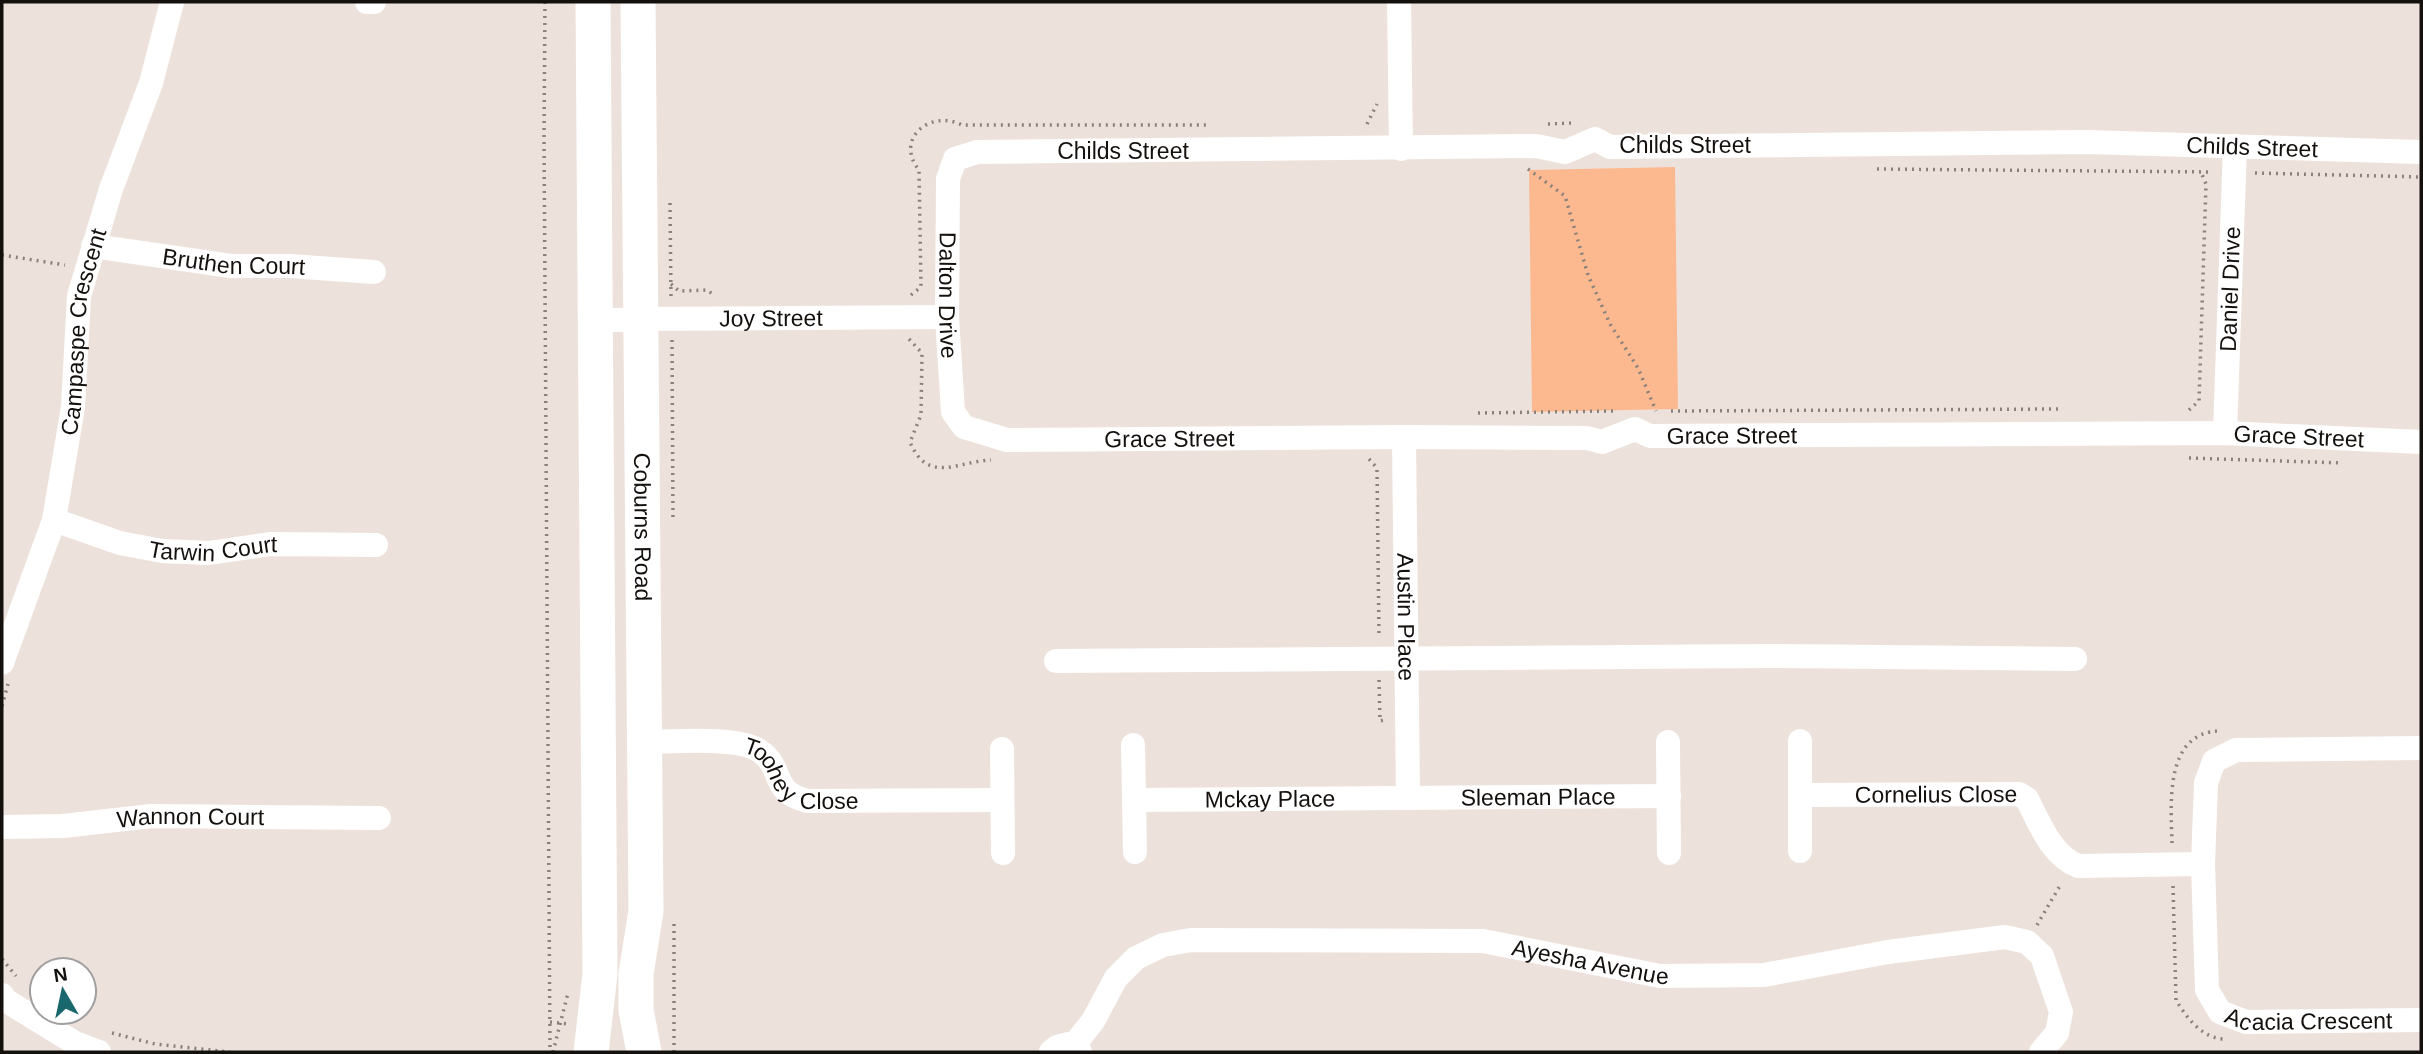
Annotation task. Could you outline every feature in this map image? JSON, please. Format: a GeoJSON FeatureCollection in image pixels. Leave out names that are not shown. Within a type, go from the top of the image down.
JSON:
{"type":"FeatureCollection","features":[{"type":"Feature","properties":{"kind":"street","name":"Campaspe Crescent"},"geometry":{"type":"LineString","coordinates":[[2,663],[54,520],[73,407],[79,296],[111,189],[152,83],[172,2]]}},
{"type":"Feature","properties":{"kind":"street"},"geometry":{"type":"LineString","coordinates":[[367,2],[374,2]]}},
{"type":"Feature","properties":{"kind":"street","name":"Coburns Road"},"geometry":{"type":"LineString","coordinates":[[591,1052],[600,974],[593,2]]}},
{"type":"Feature","properties":{"kind":"street","name":"Coburns Road"},"geometry":{"type":"LineString","coordinates":[[638,2],[646,911],[636,974],[636,1010],[644,1052]]}},
{"type":"Feature","properties":{"kind":"street"},"geometry":{"type":"LineString","coordinates":[[1399,2],[1401,149]]}},
{"type":"Feature","properties":{"kind":"street","name":"Childs Street"},"geometry":{"type":"LineString","coordinates":[[955,159],[978,152],[1535,146],[1565,152],[1595,139],[1610,147],[2087,142],[2421,152]]}},
{"type":"Feature","properties":{"kind":"street","name":"Daniel Drive"},"geometry":{"type":"LineString","coordinates":[[2226,423],[2235,146]]}},
{"type":"Feature","properties":{"kind":"street","name":"Dalton Drive"},"geometry":{"type":"LineString","coordinates":[[955,159],[948,179],[947,317],[953,412],[964,427]]}},
{"type":"Feature","properties":{"kind":"street","name":"Bruthen Court"},"geometry":{"type":"LineString","coordinates":[[90,257],[374,272]]}},
{"type":"Feature","properties":{"kind":"street","name":"Joy Street"},"geometry":{"type":"LineString","coordinates":[[594,321],[947,317]]}},
{"type":"Feature","properties":{"kind":"street","name":"Grace Street"},"geometry":{"type":"LineString","coordinates":[[964,427],[1007,440],[1404,437],[1587,438],[1602,442],[1634,429],[1650,436],[2226,423],[2421,442]]}},
{"type":"Feature","properties":{"kind":"street","name":"Austin Place"},"geometry":{"type":"LineString","coordinates":[[1404,437],[1408,798]]}},
{"type":"Feature","properties":{"kind":"street","name":"Tarwin Court"},"geometry":{"type":"LineString","coordinates":[[54,520],[120,543],[162,551],[209,553],[270,544],[376,545]]}},
{"type":"Feature","properties":{"kind":"street"},"geometry":{"type":"LineString","coordinates":[[1056,661],[1406,657],[2075,659]]}},
{"type":"Feature","properties":{"kind":"street"},"geometry":{"type":"LineString","coordinates":[[1800,741],[1800,851]]}},
{"type":"Feature","properties":{"kind":"street","name":"Toohey Close"},"geometry":{"type":"LineString","coordinates":[[645,742],[743,743],[765,755],[774,766],[784,790],[795,798],[808,802],[1002,800]]}},
{"type":"Feature","properties":{"kind":"street"},"geometry":{"type":"LineString","coordinates":[[1668,742],[1670,853]]}},
{"type":"Feature","properties":{"kind":"street"},"geometry":{"type":"LineString","coordinates":[[1133,745],[1135,852]]}},
{"type":"Feature","properties":{"kind":"street","name":"Acacia Crescent"},"geometry":{"type":"LineString","coordinates":[[2421,748],[2236,750],[2214,761],[2206,783],[2203,864],[2207,990],[2220,1012],[2246,1022],[2421,1020]]}},
{"type":"Feature","properties":{"kind":"street"},"geometry":{"type":"LineString","coordinates":[[1002,749],[1003,853]]}},
{"type":"Feature","properties":{"kind":"street","name":"Cornelius Close"},"geometry":{"type":"LineString","coordinates":[[1800,795],[2019,794],[2027,799],[2056,851],[2068,862],[2078,866]]}},
{"type":"Feature","properties":{"kind":"street","name":"Sleeman Place"},"geometry":{"type":"LineString","coordinates":[[1408,798],[1669,796]]}},
{"type":"Feature","properties":{"kind":"street","name":"Mckay Place"},"geometry":{"type":"LineString","coordinates":[[1134,800],[1408,798]]}},
{"type":"Feature","properties":{"kind":"street","name":"Wannon Court"},"geometry":{"type":"LineString","coordinates":[[2,827],[63,826],[151,816],[379,818]]}},
{"type":"Feature","properties":{"kind":"street"},"geometry":{"type":"LineString","coordinates":[[2078,866],[2203,864]]}},
{"type":"Feature","properties":{"kind":"street","name":"Ayesha Avenue"},"geometry":{"type":"LineString","coordinates":[[1068,1050],[1093,1021],[1116,978],[1136,958],[1163,945],[1191,940],[1483,941],[1660,976],[1764,975],[1888,952],[2005,937],[2027,942]]}},
{"type":"Feature","properties":{"kind":"street"},"geometry":{"type":"LineString","coordinates":[[2027,942],[2042,957],[2061,1012],[2057,1033],[2041,1052]]}},
{"type":"Feature","properties":{"kind":"street"},"geometry":{"type":"LineString","coordinates":[[3,999],[75,1043],[101,1042]]}},
{"type":"Feature","properties":{"kind":"street"},"geometry":{"type":"LineString","coordinates":[[611,1052],[625,1052]]}},
{"type":"Feature","properties":{"kind":"path"},"geometry":{"type":"LineString","coordinates":[[545,2],[550,1052]]}},
{"type":"Feature","properties":{"kind":"path"},"geometry":{"type":"LineString","coordinates":[[1538,166],[1524,166],[1565,196],[1588,275],[1610,324],[1639,368],[1656,411]]}},
{"type":"Feature","properties":{"kind":"path"},"geometry":{"type":"LineString","coordinates":[[1870,169],[2234,172],[2421,177]]}},
{"type":"Feature","properties":{"kind":"path"},"geometry":{"type":"LineString","coordinates":[[2201,172],[2206,184],[2199,401],[2187,412],[2226,423]]}},
{"type":"Feature","properties":{"kind":"path"},"geometry":{"type":"LineString","coordinates":[[2,255],[90,257]]}},
{"type":"Feature","properties":{"kind":"path"},"geometry":{"type":"LineString","coordinates":[[1670,411],[2066,409]]}},
{"type":"Feature","properties":{"kind":"path"},"geometry":{"type":"LineString","coordinates":[[1475,413],[1614,411]]}},
{"type":"Feature","properties":{"kind":"path"},"geometry":{"type":"LineString","coordinates":[[2231,1040],[2218,1039],[2199,1029],[2185,1015],[2176,1000],[2171,807],[2176,764],[2185,745],[2206,732],[2233,731]]}},
{"type":"Feature","properties":{"kind":"path"},"geometry":{"type":"LineString","coordinates":[[2027,942],[2056,888],[2078,866]]}},
{"type":"Feature","properties":{"kind":"path"},"geometry":{"type":"LineString","coordinates":[[101,1042],[155,1044],[230,1052]]}},
{"type":"Feature","properties":{"kind":"shaded area"},"geometry":{"type":"Polygon","coordinates":[[[1675,167],[1678,409],[1532,412],[1529,170],[1675,167]]]}}]}
